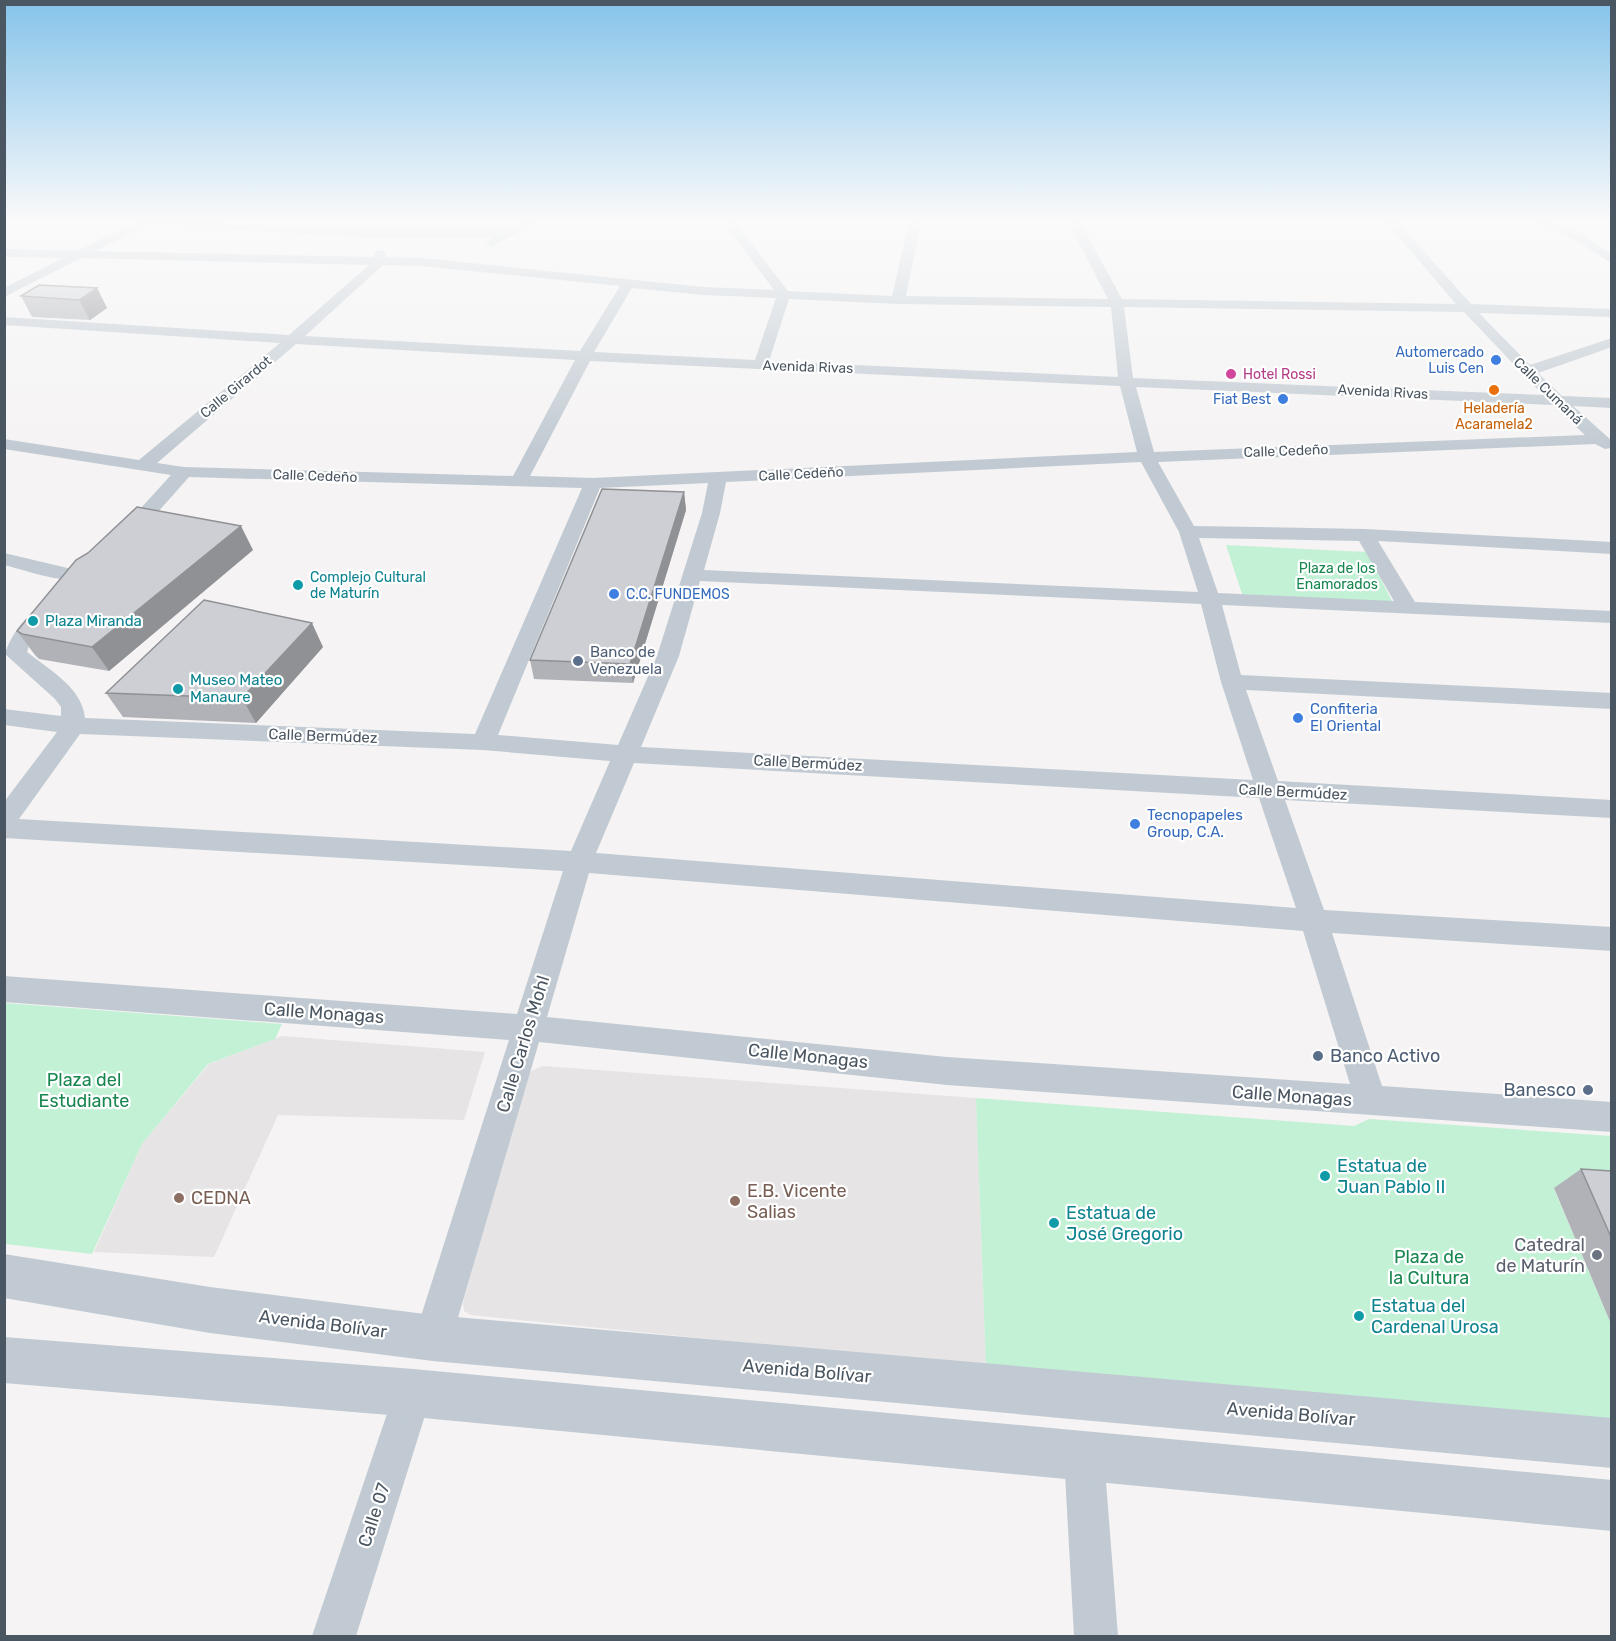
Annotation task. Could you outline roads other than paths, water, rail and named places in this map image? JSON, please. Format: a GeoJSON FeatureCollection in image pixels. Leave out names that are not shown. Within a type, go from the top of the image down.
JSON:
{"type":"FeatureCollection","features":[{"type":"Feature","properties":{"kind":"street","name":"Calle Girardot"},"geometry":{"type":"LineString","coordinates":[[142,466],[338,299]]}},
{"type":"Feature","properties":{"kind":"street"},"geometry":{"type":"LineString","coordinates":[[518,482],[584,357],[619,299]]}},
{"type":"Feature","properties":{"kind":"street"},"geometry":{"type":"LineString","coordinates":[[760,366],[783,299]]}},
{"type":"Feature","properties":{"kind":"street"},"geometry":{"type":"LineString","coordinates":[[866,299],[1465,308],[1611,313]]}},
{"type":"Feature","properties":{"kind":"street"},"geometry":{"type":"LineString","coordinates":[[1115,299],[1126,380],[1148,457],[1188,532],[1210,599],[1232,682],[1314,921],[1371,1101]]}},
{"type":"Feature","properties":{"kind":"street","name":"Calle Cumaná"},"geometry":{"type":"LineString","coordinates":[[1457,299],[1527,371],[1605,445]]}},
{"type":"Feature","properties":{"kind":"street","name":"Avenida Rivas"},"geometry":{"type":"LineString","coordinates":[[4,321],[291,341],[760,366],[1126,380],[1611,403]]}},
{"type":"Feature","properties":{"kind":"street"},"geometry":{"type":"LineString","coordinates":[[1527,371],[1611,342]]}},
{"type":"Feature","properties":{"kind":"street","name":"Calle Cedeño"},"geometry":{"type":"LineString","coordinates":[[4,444],[184,472],[593,483],[1148,457],[1605,445]]}},
{"type":"Feature","properties":{"kind":"street"},"geometry":{"type":"LineString","coordinates":[[4,559],[77,576],[94,571],[184,472]]}},
{"type":"Feature","properties":{"kind":"street","name":"Calle Carlos Mohl"},"geometry":{"type":"LineString","coordinates":[[433,1338],[579,862],[668,656],[711,513],[718,478]]}},
{"type":"Feature","properties":{"kind":"street"},"geometry":{"type":"LineString","coordinates":[[483,742],[593,483]]}},
{"type":"Feature","properties":{"kind":"street"},"geometry":{"type":"LineString","coordinates":[[1188,532],[1365,535],[1611,548]]}},
{"type":"Feature","properties":{"kind":"street"},"geometry":{"type":"LineString","coordinates":[[1365,535],[1409,608]]}},
{"type":"Feature","properties":{"kind":"street"},"geometry":{"type":"LineString","coordinates":[[693,575],[1611,617]]}},
{"type":"Feature","properties":{"kind":"street"},"geometry":{"type":"LineString","coordinates":[[4,820],[74,726],[72,705],[60,689],[40,676],[16,654],[20,640],[77,576]]}},
{"type":"Feature","properties":{"kind":"street"},"geometry":{"type":"LineString","coordinates":[[1232,682],[1611,701]]}},
{"type":"Feature","properties":{"kind":"street","name":"Calle Bermúdez"},"geometry":{"type":"LineString","coordinates":[[4,717],[74,726],[483,742],[624,754],[1611,809]]}},
{"type":"Feature","properties":{"kind":"street"},"geometry":{"type":"LineString","coordinates":[[4,828],[579,862],[1314,921],[1611,939]]}},
{"type":"Feature","properties":{"kind":"street","name":"Calle Monagas"},"geometry":{"type":"LineString","coordinates":[[4,989],[528,1028],[947,1071],[1611,1117]]}},
{"type":"Feature","properties":{"kind":"street","name":"Avenida Bolívar"},"geometry":{"type":"LineString","coordinates":[[4,1276],[210,1310],[433,1338],[1611,1443]]}},
{"type":"Feature","properties":{"kind":"street"},"geometry":{"type":"LineString","coordinates":[[4,1360],[413,1393],[1611,1506]]}},
{"type":"Feature","properties":{"kind":"street","name":"Calle 07"},"geometry":{"type":"LineString","coordinates":[[334,1636],[413,1393]]}},
{"type":"Feature","properties":{"kind":"street"},"geometry":{"type":"LineString","coordinates":[[1084,1456],[1096,1636]]}},
{"type":"Feature","properties":{"kind":"place","name":"Automercado Luis Cen"},"geometry":{"type":"Point","coordinates":[1496,360]}},
{"type":"Feature","properties":{"kind":"place","name":"Hotel Rossi"},"geometry":{"type":"Point","coordinates":[1231,374]}},
{"type":"Feature","properties":{"kind":"place","name":"Heladería Acaramela2"},"geometry":{"type":"Point","coordinates":[1494,390]}},
{"type":"Feature","properties":{"kind":"place","name":"Fiat Best"},"geometry":{"type":"Point","coordinates":[1283,399]}},
{"type":"Feature","properties":{"kind":"place","name":"Complejo Cultural de Maturín"},"geometry":{"type":"Point","coordinates":[298,585]}},
{"type":"Feature","properties":{"kind":"place","name":"C.C. FUNDEMOS"},"geometry":{"type":"Point","coordinates":[614,594]}},
{"type":"Feature","properties":{"kind":"place","name":"Plaza Miranda"},"geometry":{"type":"Point","coordinates":[33,621]}},
{"type":"Feature","properties":{"kind":"place","name":"Banco de Venezuela"},"geometry":{"type":"Point","coordinates":[578,661]}},
{"type":"Feature","properties":{"kind":"place","name":"Museo Mateo Manaure"},"geometry":{"type":"Point","coordinates":[178,689]}},
{"type":"Feature","properties":{"kind":"place","name":"Confiteria El Oriental"},"geometry":{"type":"Point","coordinates":[1298,718]}},
{"type":"Feature","properties":{"kind":"place","name":"Tecnopapeles Group, C.A."},"geometry":{"type":"Point","coordinates":[1135,824]}},
{"type":"Feature","properties":{"kind":"place","name":"Banco Activo"},"geometry":{"type":"Point","coordinates":[1318,1056]}},
{"type":"Feature","properties":{"kind":"place","name":"Banesco"},"geometry":{"type":"Point","coordinates":[1588,1090]}},
{"type":"Feature","properties":{"kind":"place","name":"Estatua de Juan Pablo II"},"geometry":{"type":"Point","coordinates":[1325,1176]}},
{"type":"Feature","properties":{"kind":"place","name":"CEDNA"},"geometry":{"type":"Point","coordinates":[179,1198]}},
{"type":"Feature","properties":{"kind":"place","name":"E.B. Vicente Salias"},"geometry":{"type":"Point","coordinates":[735,1201]}},
{"type":"Feature","properties":{"kind":"place","name":"Estatua de José Gregorio"},"geometry":{"type":"Point","coordinates":[1054,1223]}},
{"type":"Feature","properties":{"kind":"place","name":"Catedral de Maturín"},"geometry":{"type":"Point","coordinates":[1597,1255]}},
{"type":"Feature","properties":{"kind":"place","name":"Estatua del Cardenal Urosa"},"geometry":{"type":"Point","coordinates":[1359,1316]}},
{"type":"Feature","properties":{"kind":"park label","name":"Plaza de los Enamorados"},"geometry":{"type":"Point","coordinates":[1337,576]}},
{"type":"Feature","properties":{"kind":"park label","name":"Plaza del Estudiante"},"geometry":{"type":"Point","coordinates":[84,1090]}},
{"type":"Feature","properties":{"kind":"park label","name":"Plaza de la Cultura"},"geometry":{"type":"Point","coordinates":[1429,1267]}}]}
